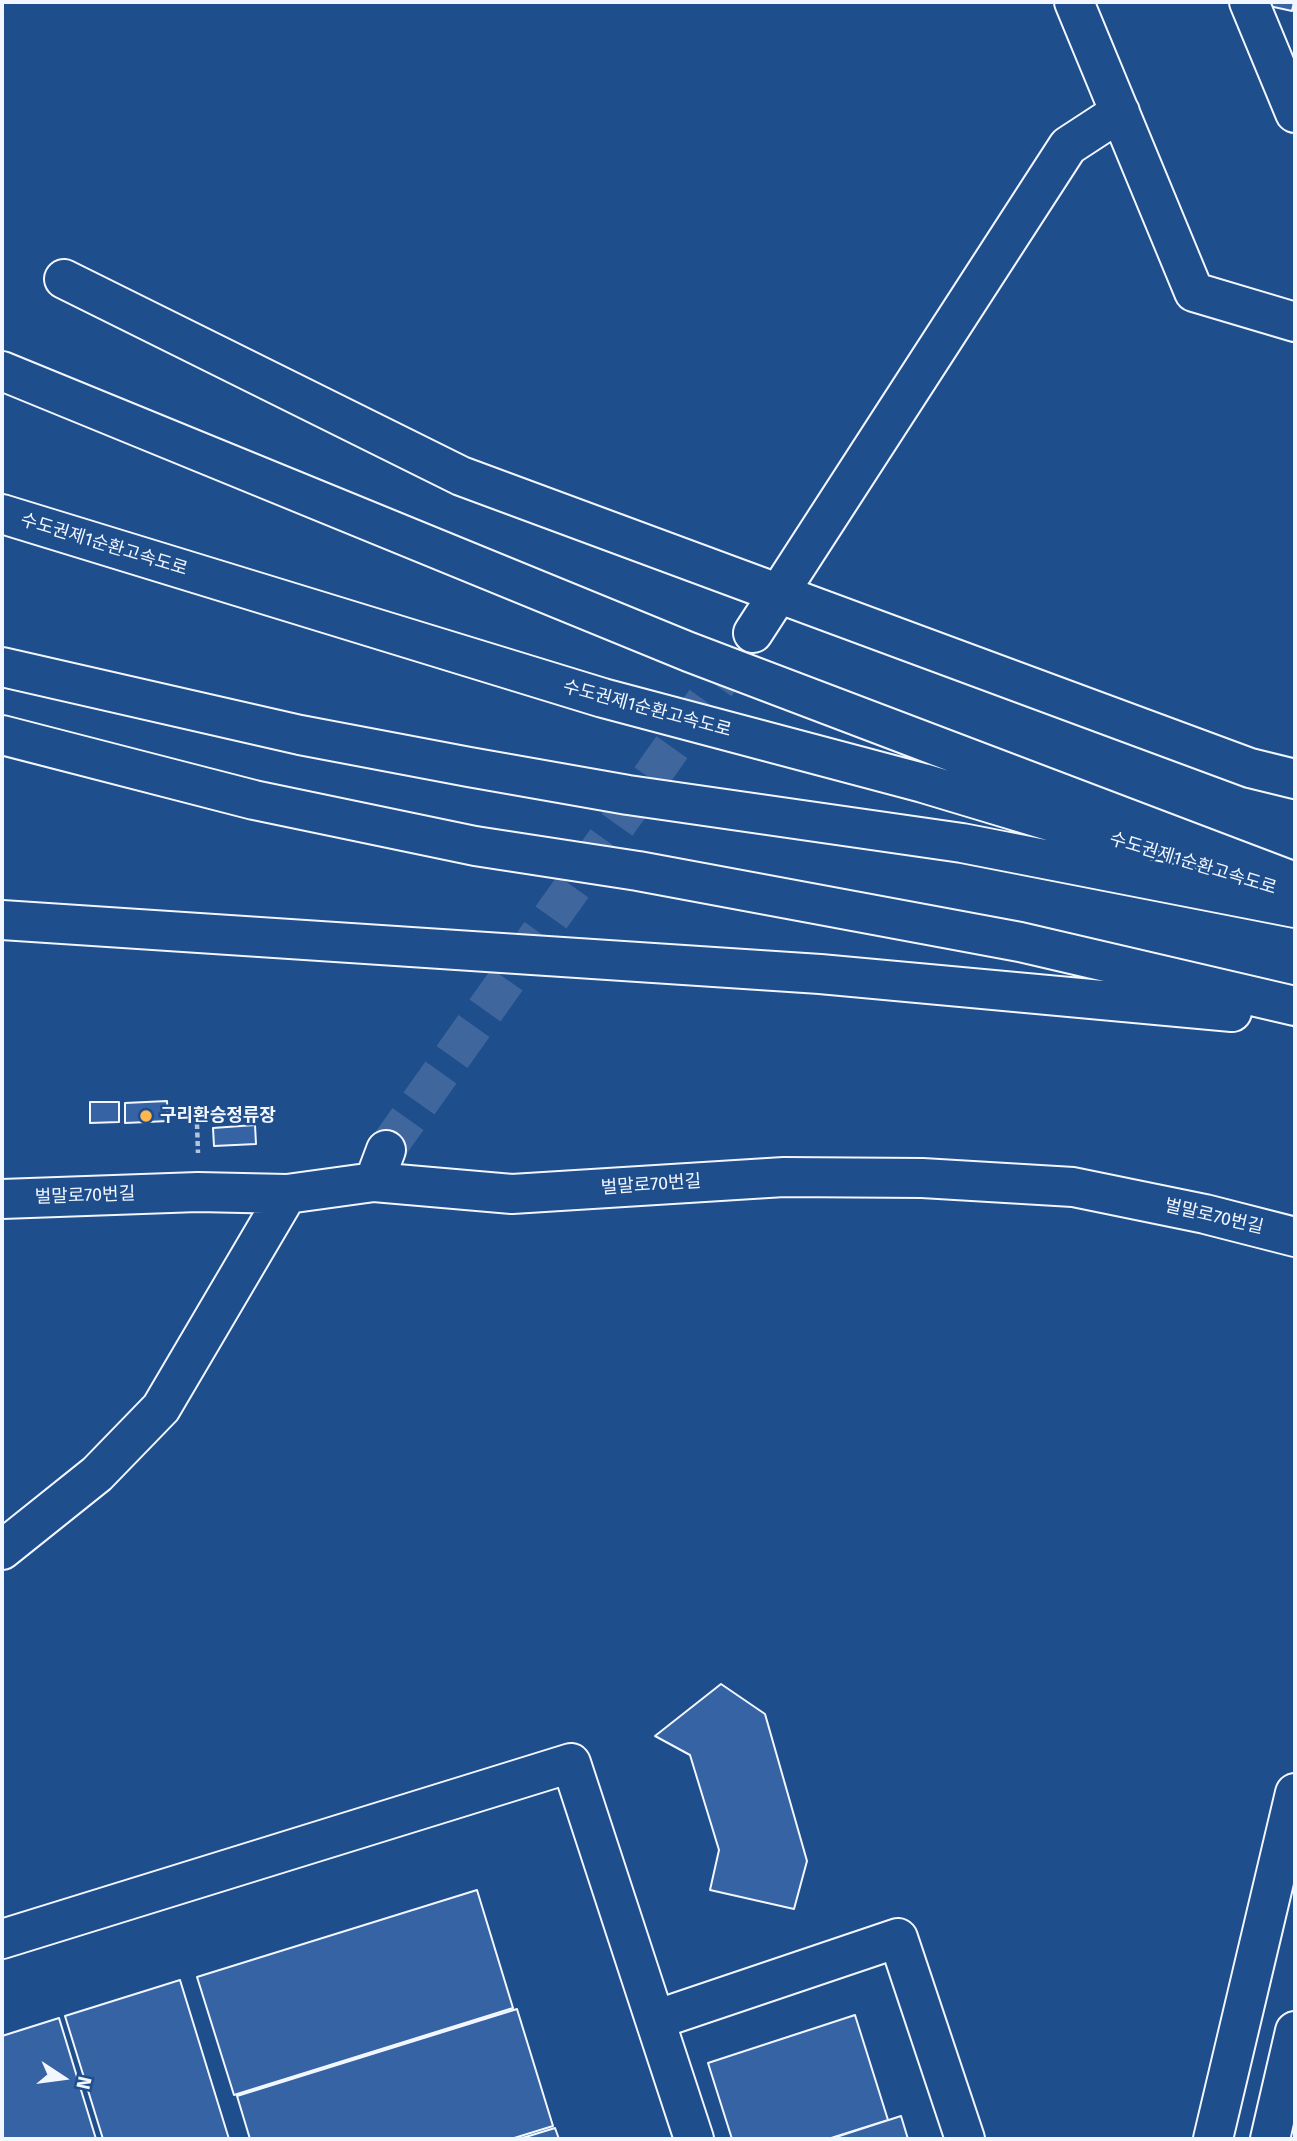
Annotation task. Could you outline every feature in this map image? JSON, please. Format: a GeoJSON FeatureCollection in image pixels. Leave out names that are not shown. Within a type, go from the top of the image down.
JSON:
{"type":"FeatureCollection","features":[{"type":"Feature","properties":{"kind":"main road"},"geometry":{"type":"LineString","coordinates":[[1074,2],[1194,292],[1295,322]]}},
{"type":"Feature","properties":{"kind":"main road"},"geometry":{"type":"LineString","coordinates":[[1249,2],[1295,113]]}},
{"type":"Feature","properties":{"kind":"main road"},"geometry":{"type":"LineString","coordinates":[[753,633],[1068,146],[1120,113]]}},
{"type":"Feature","properties":{"kind":"main road"},"geometry":{"type":"LineString","coordinates":[[64,279],[461,476],[1250,768],[1295,779]]}},
{"type":"Feature","properties":{"kind":"main road"},"geometry":{"type":"LineString","coordinates":[[2,371],[689,652],[1295,882]]}},
{"type":"Feature","properties":{"kind":"main road","name":"수도권제1순환고속도로"},"geometry":{"type":"LineString","coordinates":[[2,514],[603,698],[923,783],[1295,895]]}},
{"type":"Feature","properties":{"kind":"main road","name":"수도권제1순환고속도로"},"geometry":{"type":"LineString","coordinates":[[2,667],[300,735],[469,767],[628,795],[961,843],[1295,908]]}},
{"type":"Feature","properties":{"kind":"main road"},"geometry":{"type":"LineString","coordinates":[[2,735],[254,800],[475,846],[638,871],[1020,942],[1295,1006]]}},
{"type":"Feature","properties":{"kind":"main road"},"geometry":{"type":"LineString","coordinates":[[2,920],[820,974],[1295,1018]]}},
{"type":"Feature","properties":{"kind":"main road","name":"벌말로70번길"},"geometry":{"type":"LineString","coordinates":[[2,1199],[198,1192],[288,1194],[380,1166],[512,1194],[784,1177],[922,1178],[1073,1187],[1205,1214],[1295,1237]]}},
{"type":"Feature","properties":{"kind":"main road"},"geometry":{"type":"LineString","coordinates":[[2,1550],[97,1474],[161,1408],[288,1194]]}},
{"type":"Feature","properties":{"kind":"main road"},"geometry":{"type":"LineString","coordinates":[[2,1939],[572,1763],[694,2139]]}},
{"type":"Feature","properties":{"kind":"main road"},"geometry":{"type":"LineString","coordinates":[[1213,2139],[1295,1793]]}},
{"type":"Feature","properties":{"kind":"main road"},"geometry":{"type":"LineString","coordinates":[[656,2020],[898,1938],[965,2139]]}},
{"type":"Feature","properties":{"kind":"main road"},"geometry":{"type":"LineString","coordinates":[[1269,2139],[1295,2031]]}},
{"type":"Feature","properties":{"kind":"building"},"geometry":{"type":"Polygon","coordinates":[[[1251,2],[1294,2],[1292,11],[1251,2]]]}},
{"type":"Feature","properties":{"kind":"building","name":"구리환승정류장"},"geometry":{"type":"Polygon","coordinates":[[[167,1101],[168,1121],[125,1123],[125,1103],[167,1101]]]}},
{"type":"Feature","properties":{"kind":"building"},"geometry":{"type":"Polygon","coordinates":[[[90,1102],[119,1102],[119,1122],[90,1123],[90,1102]]]}},
{"type":"Feature","properties":{"kind":"building"},"geometry":{"type":"Polygon","coordinates":[[[255,1125],[256,1144],[214,1146],[213,1128],[255,1125]]]}},
{"type":"Feature","properties":{"kind":"building"},"geometry":{"type":"Polygon","coordinates":[[[721,1684],[765,1714],[807,1861],[794,1909],[710,1890],[719,1850],[690,1755],[655,1736],[721,1684]]]}},
{"type":"Feature","properties":{"kind":"building"},"geometry":{"type":"Polygon","coordinates":[[[477,1890],[513,2008],[234,2095],[197,1977],[477,1890]]]}},
{"type":"Feature","properties":{"kind":"building"},"geometry":{"type":"Polygon","coordinates":[[[180,1980],[229,2139],[103,2139],[65,2016],[180,1980]]]}},
{"type":"Feature","properties":{"kind":"building"},"geometry":{"type":"Polygon","coordinates":[[[517,2009],[553,2126],[511,2139],[250,2139],[237,2096],[517,2009]]]}},
{"type":"Feature","properties":{"kind":"building"},"geometry":{"type":"Polygon","coordinates":[[[855,2015],[888,2120],[828,2139],[732,2139],[708,2063],[855,2015]]]}},
{"type":"Feature","properties":{"kind":"building"},"geometry":{"type":"Polygon","coordinates":[[[59,2018],[96,2139],[2,2139],[2,2036],[59,2018]]]}},
{"type":"Feature","properties":{"kind":"building"},"geometry":{"type":"Polygon","coordinates":[[[901,2116],[908,2139],[830,2139],[901,2116]]]}},
{"type":"Feature","properties":{"kind":"building"},"geometry":{"type":"Polygon","coordinates":[[[555,2128],[559,2139],[519,2139],[555,2128]]]}},
{"type":"Feature","properties":{"kind":"tunnel"},"geometry":{"type":"LineString","coordinates":[[386,1150],[753,633]]}},
{"type":"Feature","properties":{"kind":"place","name":"구리환승정류장"},"geometry":{"type":"Point","coordinates":[146,1116]}}]}
